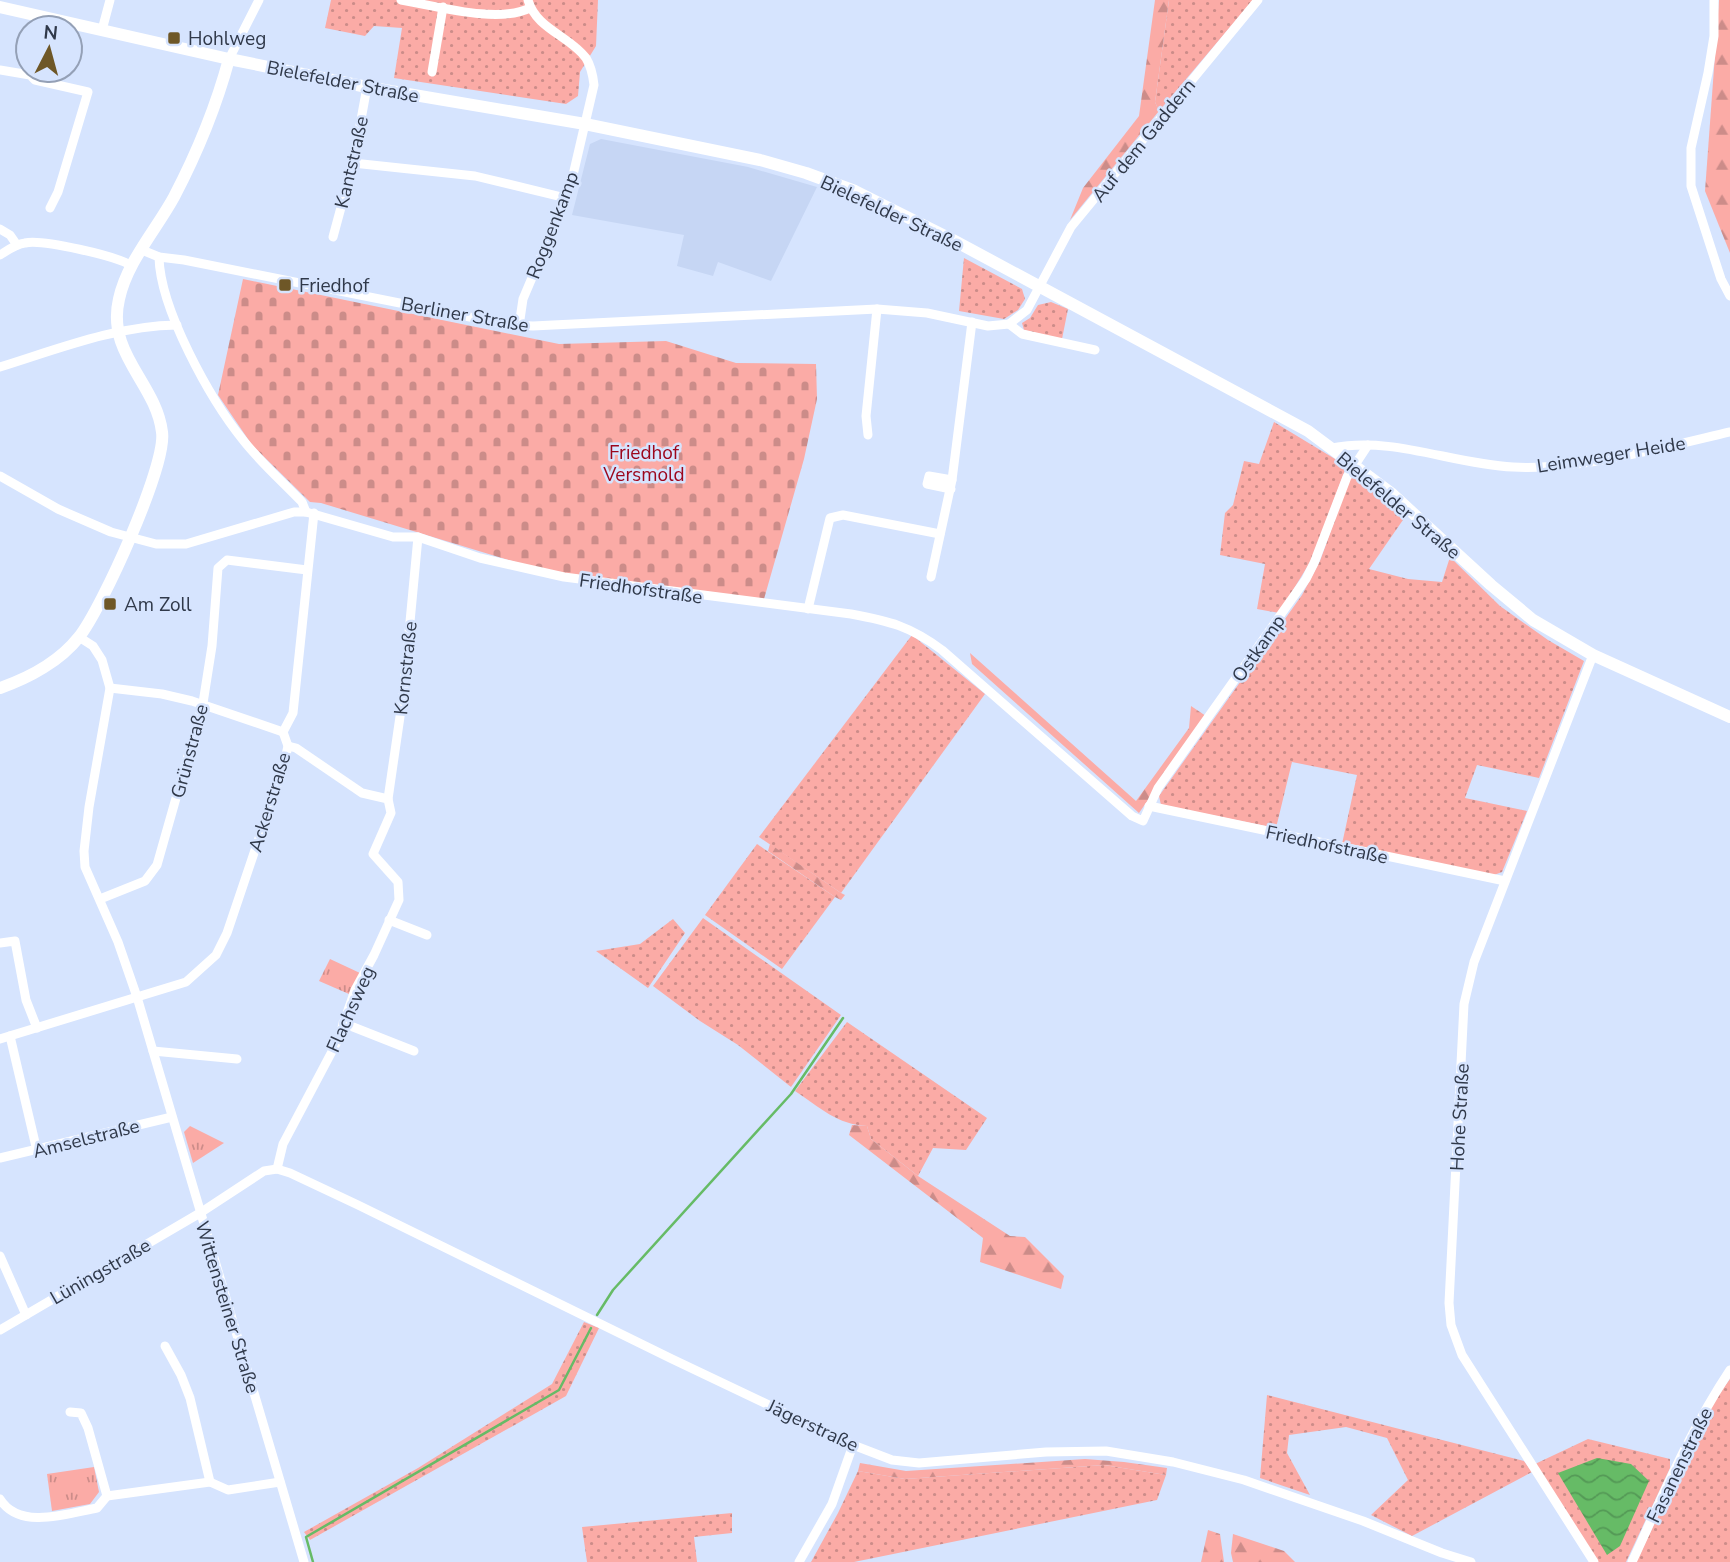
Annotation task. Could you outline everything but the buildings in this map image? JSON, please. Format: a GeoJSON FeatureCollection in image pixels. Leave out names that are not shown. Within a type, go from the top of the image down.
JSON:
{"type":"FeatureCollection","features":[{"type":"Feature","properties":{"kind":"main road","name":"Bielefelder Straße"},"geometry":{"type":"LineString","coordinates":[[0,7],[367,87],[585,124],[760,160],[818,177],[867,197],[1253,400],[1332,448],[1391,493],[1533,620],[1593,655],[1730,717]]}},
{"type":"Feature","properties":{"kind":"main road"},"geometry":{"type":"LineString","coordinates":[[0,688],[17,682],[62,655],[79,637],[108,586],[130,538],[161,457],[163,433],[157,410],[126,357],[116,331],[119,297],[132,266],[173,198],[202,137],[213,112],[229,59]]}},
{"type":"Feature","properties":{"kind":"street"},"geometry":{"type":"LineString","coordinates":[[103,30],[110,0]]}},
{"type":"Feature","properties":{"kind":"street"},"geometry":{"type":"LineString","coordinates":[[229,59],[259,0]]}},
{"type":"Feature","properties":{"kind":"street","name":"Auf dem Gaddern"},"geometry":{"type":"LineString","coordinates":[[1040,288],[1071,228],[1258,0]]}},
{"type":"Feature","properties":{"kind":"street"},"geometry":{"type":"LineString","coordinates":[[1714,0],[1714,36],[1691,148],[1691,186],[1721,279],[1730,296]]}},
{"type":"Feature","properties":{"kind":"street"},"geometry":{"type":"LineString","coordinates":[[396,2],[502,16],[520,12],[529,4]]}},
{"type":"Feature","properties":{"kind":"street","name":"Roggenkamp"},"geometry":{"type":"LineString","coordinates":[[519,326],[523,299],[566,198],[594,85],[593,73],[586,58],[553,32],[529,4]]}},
{"type":"Feature","properties":{"kind":"street"},"geometry":{"type":"LineString","coordinates":[[432,72],[443,7]]}},
{"type":"Feature","properties":{"kind":"street"},"geometry":{"type":"LineString","coordinates":[[0,70],[30,75],[35,80],[88,92],[58,192],[50,208]]}},
{"type":"Feature","properties":{"kind":"street","name":"Kantstraße"},"geometry":{"type":"LineString","coordinates":[[333,237],[352,163],[367,87]]}},
{"type":"Feature","properties":{"kind":"street"},"geometry":{"type":"LineString","coordinates":[[352,163],[475,176],[566,198]]}},
{"type":"Feature","properties":{"kind":"street"},"geometry":{"type":"LineString","coordinates":[[0,229],[10,234],[17,245]]}},
{"type":"Feature","properties":{"kind":"street"},"geometry":{"type":"LineString","coordinates":[[0,255],[17,245],[33,242],[110,257],[132,266]]}},
{"type":"Feature","properties":{"kind":"street","name":"Berliner Straße"},"geometry":{"type":"LineString","coordinates":[[142,250],[159,257],[519,326],[877,309],[919,312],[988,326],[1009,324],[1022,334],[1095,350]]}},
{"type":"Feature","properties":{"kind":"street"},"geometry":{"type":"LineString","coordinates":[[159,257],[159,274],[182,340],[241,438],[310,512]]}},
{"type":"Feature","properties":{"kind":"street"},"geometry":{"type":"LineString","coordinates":[[1009,324],[1027,310],[1040,288]]}},
{"type":"Feature","properties":{"kind":"street"},"geometry":{"type":"LineString","coordinates":[[868,436],[866,416],[877,309]]}},
{"type":"Feature","properties":{"kind":"street"},"geometry":{"type":"LineString","coordinates":[[931,576],[951,485],[972,322]]}},
{"type":"Feature","properties":{"kind":"street"},"geometry":{"type":"LineString","coordinates":[[0,367],[116,331],[152,325],[177,325]]}},
{"type":"Feature","properties":{"kind":"street","name":"Leimweger Heide"},"geometry":{"type":"LineString","coordinates":[[1332,448],[1349,445],[1399,447],[1511,467],[1539,468],[1599,460],[1730,432]]}},
{"type":"Feature","properties":{"kind":"street"},"geometry":{"type":"LineString","coordinates":[[1354,464],[1368,445]]}},
{"type":"Feature","properties":{"kind":"street","name":"Ostkamp"},"geometry":{"type":"LineString","coordinates":[[1143,821],[1158,788],[1306,579],[1354,464]]}},
{"type":"Feature","properties":{"kind":"street"},"geometry":{"type":"LineString","coordinates":[[0,476],[58,509],[130,538],[156,544],[186,544],[294,512],[310,512]]}},
{"type":"Feature","properties":{"kind":"street","name":"Friedhofstraße"},"geometry":{"type":"LineString","coordinates":[[310,512],[393,537],[418,537],[485,559],[564,577],[808,609],[886,621],[910,628],[928,639],[1132,816],[1143,821]]}},
{"type":"Feature","properties":{"kind":"street","name":"Ackerstraße"},"geometry":{"type":"LineString","coordinates":[[5,1037],[186,982],[216,956],[227,933],[288,746],[283,732],[293,713],[310,512]]}},
{"type":"Feature","properties":{"kind":"street"},"geometry":{"type":"LineString","coordinates":[[808,609],[830,518],[843,516],[940,534]]}},
{"type":"Feature","properties":{"kind":"street","name":"Kornstraße"},"geometry":{"type":"LineString","coordinates":[[388,799],[403,696],[418,537]]}},
{"type":"Feature","properties":{"kind":"street","name":"Grünstraße"},"geometry":{"type":"LineString","coordinates":[[100,899],[145,881],[157,865],[202,704],[212,646],[218,568],[227,560],[307,570]]}},
{"type":"Feature","properties":{"kind":"street","name":"Wittensteiner Straße"},"geometry":{"type":"LineString","coordinates":[[79,637],[93,646],[102,660],[110,688],[89,807],[85,867],[137,997],[304,1562]]}},
{"type":"Feature","properties":{"kind":"street","name":"Hohe Straße"},"geometry":{"type":"LineString","coordinates":[[1593,655],[1474,962],[1464,1004],[1449,1303],[1451,1325],[1462,1355],[1594,1562]]}},
{"type":"Feature","properties":{"kind":"street"},"geometry":{"type":"LineString","coordinates":[[110,688],[162,694],[202,704],[283,732]]}},
{"type":"Feature","properties":{"kind":"street"},"geometry":{"type":"LineString","coordinates":[[288,746],[296,748],[362,793],[388,799]]}},
{"type":"Feature","properties":{"kind":"street","name":"Flachsweg"},"geometry":{"type":"LineString","coordinates":[[277,1169],[283,1144],[337,1042],[355,990],[399,900],[398,882],[373,853],[391,813],[388,799]]}},
{"type":"Feature","properties":{"kind":"street","name":"Friedhofstraße"},"geometry":{"type":"LineString","coordinates":[[1149,806],[1505,881]]}},
{"type":"Feature","properties":{"kind":"street"},"geometry":{"type":"LineString","coordinates":[[389,920],[427,935]]}},
{"type":"Feature","properties":{"kind":"street"},"geometry":{"type":"LineString","coordinates":[[0,943],[15,941],[26,1000],[37,1028]]}},
{"type":"Feature","properties":{"kind":"street"},"geometry":{"type":"LineString","coordinates":[[343,1023],[414,1051]]}},
{"type":"Feature","properties":{"kind":"street"},"geometry":{"type":"LineString","coordinates":[[5,1037],[37,1150]]}},
{"type":"Feature","properties":{"kind":"street"},"geometry":{"type":"LineString","coordinates":[[153,1051],[237,1059]]}},
{"type":"Feature","properties":{"kind":"street","name":"Amselstraße"},"geometry":{"type":"LineString","coordinates":[[0,1158],[172,1117]]}},
{"type":"Feature","properties":{"kind":"street"},"geometry":{"type":"LineString","coordinates":[[200,1213],[264,1171],[277,1169]]}},
{"type":"Feature","properties":{"kind":"street","name":"Jägerstraße"},"geometry":{"type":"LineString","coordinates":[[277,1169],[358,1205],[853,1445],[892,1460],[919,1463],[1046,1452],[1106,1451],[1172,1462],[1244,1480],[1471,1562]]}},
{"type":"Feature","properties":{"kind":"street","name":"Lüningstraße"},"geometry":{"type":"LineString","coordinates":[[0,1330],[200,1213]]}},
{"type":"Feature","properties":{"kind":"street"},"geometry":{"type":"LineString","coordinates":[[0,1256],[26,1315]]}},
{"type":"Feature","properties":{"kind":"street"},"geometry":{"type":"LineString","coordinates":[[165,1346],[190,1398],[210,1482]]}},
{"type":"Feature","properties":{"kind":"street","name":"Fasanenstraße"},"geometry":{"type":"LineString","coordinates":[[1632,1562],[1671,1476],[1712,1397],[1730,1370]]}},
{"type":"Feature","properties":{"kind":"street"},"geometry":{"type":"LineString","coordinates":[[70,1412],[81,1413],[88,1428],[107,1496]]}},
{"type":"Feature","properties":{"kind":"street"},"geometry":{"type":"LineString","coordinates":[[799,1562],[832,1504],[853,1445]]}},
{"type":"Feature","properties":{"kind":"street"},"geometry":{"type":"LineString","coordinates":[[1,1503],[27,1518],[97,1508],[107,1496],[210,1482],[228,1490],[280,1482]]}},
{"type":"Feature","properties":{"kind":"shaded area"},"geometry":{"type":"Polygon","coordinates":[[[601,139],[748,167],[817,187],[771,281],[718,262],[713,276],[677,266],[684,235],[572,215],[590,144],[601,139]]]}},
{"type":"Feature","properties":{"kind":"green space"},"geometry":{"type":"Polygon","coordinates":[[[331,0],[598,0],[596,46],[580,72],[578,96],[566,104],[394,78],[402,28],[374,26],[365,36],[325,28],[331,0]]]}},
{"type":"Feature","properties":{"kind":"green space"},"geometry":{"type":"Polygon","coordinates":[[[1155,0],[1169,0],[1155,102],[1159,111],[1070,220],[1083,188],[1139,116],[1155,0]]]}},
{"type":"Feature","properties":{"kind":"green space"},"geometry":{"type":"Polygon","coordinates":[[[1169,0],[1253,0],[1159,111],[1155,102],[1169,0]]]}},
{"type":"Feature","properties":{"kind":"green space"},"geometry":{"type":"Polygon","coordinates":[[[1719,0],[1730,0],[1730,253],[1705,191],[1719,0]]]}},
{"type":"Feature","properties":{"kind":"green space"},"geometry":{"type":"Polygon","coordinates":[[[964,258],[1022,289],[1025,299],[1018,310],[1004,319],[959,311],[964,258]]]}},
{"type":"Feature","properties":{"kind":"green space","name":"Friedhof Versmold"},"geometry":{"type":"Polygon","coordinates":[[[243,279],[559,344],[666,341],[736,363],[816,364],[817,399],[804,459],[764,599],[563,573],[525,565],[321,503],[310,502],[252,445],[218,395],[243,279]]]}},
{"type":"Feature","properties":{"kind":"green space"},"geometry":{"type":"Polygon","coordinates":[[[1051,302],[1068,309],[1062,339],[1024,330],[1022,323],[1030,318],[1038,305],[1051,302]]]}},
{"type":"Feature","properties":{"kind":"green space"},"geometry":{"type":"Polygon","coordinates":[[[1274,422],[1340,462],[1345,470],[1312,559],[1279,613],[1257,609],[1265,564],[1220,555],[1225,513],[1233,505],[1244,461],[1259,464],[1274,422]]]}},
{"type":"Feature","properties":{"kind":"green space"},"geometry":{"type":"Polygon","coordinates":[[[1351,475],[1405,517],[1369,569],[1408,579],[1442,582],[1450,557],[1500,606],[1548,640],[1584,661],[1539,778],[1477,765],[1465,798],[1527,811],[1502,872],[1494,875],[1342,844],[1357,775],[1292,762],[1276,828],[1161,805],[1159,796],[1302,595],[1320,561],[1351,475]]]}},
{"type":"Feature","properties":{"kind":"green space"},"geometry":{"type":"Polygon","coordinates":[[[912,635],[985,694],[841,893],[759,837],[912,635]]]}},
{"type":"Feature","properties":{"kind":"green space"},"geometry":{"type":"Polygon","coordinates":[[[970,653],[1136,801],[1189,728],[1191,706],[1206,716],[1139,813],[972,664],[970,653]]]}},
{"type":"Feature","properties":{"kind":"green space"},"geometry":{"type":"Polygon","coordinates":[[[757,844],[835,897],[782,969],[705,915],[757,844]]]}},
{"type":"Feature","properties":{"kind":"green space"},"geometry":{"type":"Polygon","coordinates":[[[770,844],[845,895],[841,900],[835,897],[768,851],[770,844]]]}},
{"type":"Feature","properties":{"kind":"green space"},"geometry":{"type":"Polygon","coordinates":[[[703,918],[841,1015],[791,1087],[738,1045],[653,986],[703,918]]]}},
{"type":"Feature","properties":{"kind":"green space"},"geometry":{"type":"Polygon","coordinates":[[[673,919],[685,933],[648,988],[596,951],[640,944],[673,919]]]}},
{"type":"Feature","properties":{"kind":"green space"},"geometry":{"type":"Polygon","coordinates":[[[330,959],[360,973],[349,994],[319,981],[330,959]]]}},
{"type":"Feature","properties":{"kind":"green space"},"geometry":{"type":"Polygon","coordinates":[[[847,1022],[987,1118],[966,1150],[933,1148],[918,1176],[871,1139],[867,1126],[838,1119],[795,1091],[847,1022]]]}},
{"type":"Feature","properties":{"kind":"green space"},"geometry":{"type":"Polygon","coordinates":[[[852,1125],[867,1126],[871,1139],[918,1176],[1010,1236],[1025,1237],[1064,1276],[1061,1289],[980,1262],[983,1238],[849,1135],[852,1125]]]}},
{"type":"Feature","properties":{"kind":"green space"},"geometry":{"type":"Polygon","coordinates":[[[190,1126],[224,1143],[193,1163],[184,1132],[190,1126]]]}},
{"type":"Feature","properties":{"kind":"green space"},"geometry":{"type":"Polygon","coordinates":[[[584,1322],[599,1328],[566,1396],[310,1540],[304,1532],[418,1468],[552,1384],[584,1322]]]}},
{"type":"Feature","properties":{"kind":"green space"},"geometry":{"type":"Polygon","coordinates":[[[1730,1379],[1730,1562],[1636,1562],[1715,1399],[1730,1379]]]}},
{"type":"Feature","properties":{"kind":"green space"},"geometry":{"type":"Polygon","coordinates":[[[1267,1395],[1524,1461],[1532,1472],[1412,1536],[1371,1515],[1408,1480],[1387,1438],[1346,1427],[1289,1435],[1287,1453],[1310,1495],[1260,1478],[1267,1395]]]}},
{"type":"Feature","properties":{"kind":"green space"},"geometry":{"type":"Polygon","coordinates":[[[1588,1439],[1670,1459],[1670,1468],[1626,1562],[1598,1562],[1535,1464],[1588,1439]]]}},
{"type":"Feature","properties":{"kind":"green space"},"geometry":{"type":"Polygon","coordinates":[[[1085,1459],[1167,1468],[1166,1475],[1104,1465],[905,1479],[858,1471],[860,1463],[906,1471],[1085,1459]]]}},
{"type":"Feature","properties":{"kind":"green space"},"geometry":{"type":"Polygon","coordinates":[[[1104,1465],[1166,1475],[1157,1500],[854,1562],[811,1562],[858,1471],[905,1479],[1104,1465]]]}},
{"type":"Feature","properties":{"kind":"green space"},"geometry":{"type":"Polygon","coordinates":[[[94,1467],[99,1492],[90,1504],[52,1511],[47,1474],[94,1467]]]}},
{"type":"Feature","properties":{"kind":"green space"},"geometry":{"type":"Polygon","coordinates":[[[732,1513],[732,1533],[694,1537],[697,1562],[587,1562],[582,1527],[732,1513]]]}},
{"type":"Feature","properties":{"kind":"green space"},"geometry":{"type":"Polygon","coordinates":[[[1208,1530],[1220,1534],[1224,1562],[1201,1562],[1208,1530]]]}},
{"type":"Feature","properties":{"kind":"green space"},"geometry":{"type":"Polygon","coordinates":[[[1233,1534],[1284,1551],[1295,1562],[1233,1562],[1233,1534]]]}},
{"type":"Feature","properties":{"kind":"water"},"geometry":{"type":"Polygon","coordinates":[[[1597,1458],[1631,1464],[1649,1481],[1620,1546],[1607,1555],[1558,1473],[1597,1458]]]}},
{"type":"Feature","properties":{"kind":"waterway"},"geometry":{"type":"LineString","coordinates":[[597,1315],[613,1290],[791,1094],[843,1018]]}},
{"type":"Feature","properties":{"kind":"waterway"},"geometry":{"type":"LineString","coordinates":[[313,1562],[306,1537],[559,1390],[591,1328]]}},
{"type":"Feature","properties":{"kind":"place","name":"Hohlweg"},"geometry":{"type":"Point","coordinates":[174,38]}},
{"type":"Feature","properties":{"kind":"place","name":"Friedhof"},"geometry":{"type":"Point","coordinates":[285,285]}},
{"type":"Feature","properties":{"kind":"place","name":"Am Zoll"},"geometry":{"type":"Point","coordinates":[110,604]}}]}
